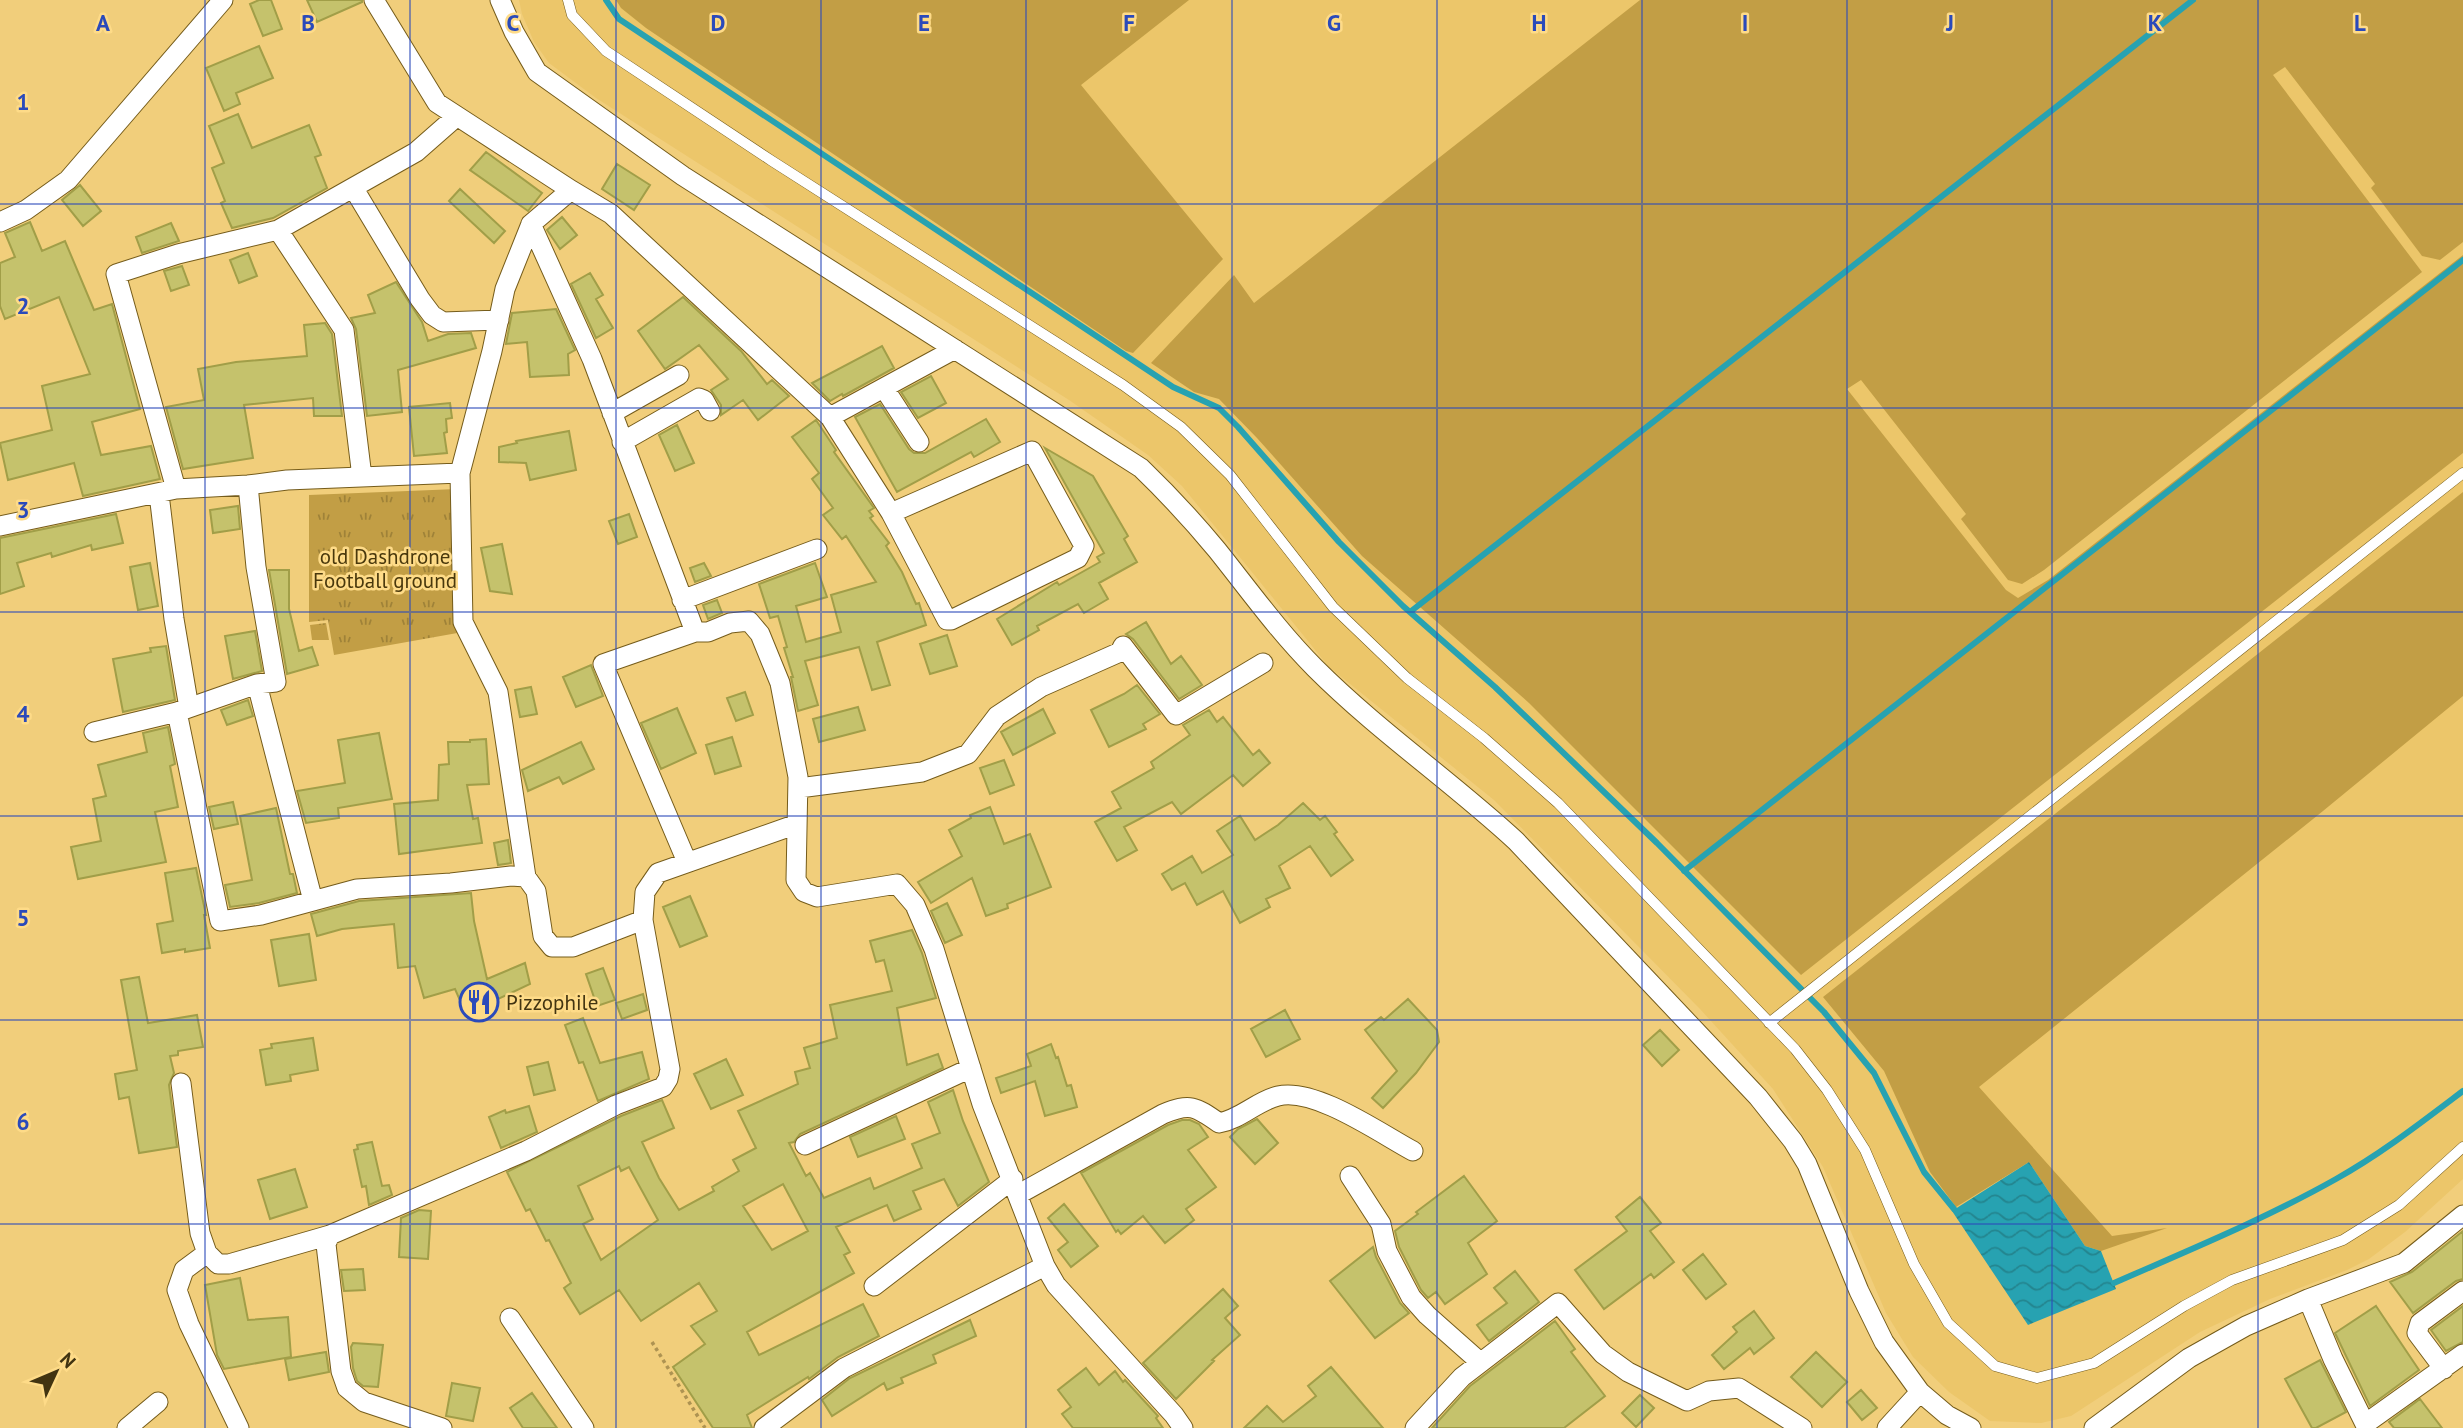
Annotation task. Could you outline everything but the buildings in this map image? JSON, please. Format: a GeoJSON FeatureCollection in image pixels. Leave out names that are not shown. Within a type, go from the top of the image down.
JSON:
{"type":"FeatureCollection","features":[{"type":"Feature","properties":{"kind":"street"},"geometry":{"type":"LineString","coordinates":[[0,222],[26,210],[68,180],[223,0]]}},
{"type":"Feature","properties":{"kind":"street"},"geometry":{"type":"LineString","coordinates":[[374,0],[437,103],[611,214],[830,417],[891,513],[947,620],[1078,558],[1084,546],[1032,451],[891,513]]}},
{"type":"Feature","properties":{"kind":"street"},"geometry":{"type":"LineString","coordinates":[[500,0],[514,32],[537,72],[683,176],[1142,468],[1174,500],[1274,623],[1313,666],[1362,714],[1484,811],[1516,841],[1758,1097],[1793,1141],[1807,1164],[1859,1290],[1884,1342],[1920,1392],[1947,1415],[1971,1428]]}},
{"type":"Feature","properties":{"kind":"street"},"geometry":{"type":"LineString","coordinates":[[457,116],[416,152],[278,230],[178,254],[116,274],[168,492],[174,619],[183,710],[220,921],[261,915],[357,889],[526,877]]}},
{"type":"Feature","properties":{"kind":"street"},"geometry":{"type":"LineString","coordinates":[[354,188],[419,299],[432,315],[443,322],[499,320]]}},
{"type":"Feature","properties":{"kind":"street"},"geometry":{"type":"LineString","coordinates":[[572,190],[531,224],[505,289],[460,473],[463,621],[498,692],[526,877],[536,891],[543,936],[552,947],[573,947],[643,920]]}},
{"type":"Feature","properties":{"kind":"street"},"geometry":{"type":"LineString","coordinates":[[531,224],[592,359],[695,632]]}},
{"type":"Feature","properties":{"kind":"street"},"geometry":{"type":"LineString","coordinates":[[278,230],[344,330],[362,477]]}},
{"type":"Feature","properties":{"kind":"street"},"geometry":{"type":"LineString","coordinates":[[830,417],[956,349]]}},
{"type":"Feature","properties":{"kind":"street"},"geometry":{"type":"LineString","coordinates":[[612,413],[680,375]]}},
{"type":"Feature","properties":{"kind":"street"},"geometry":{"type":"LineString","coordinates":[[884,388],[919,442]]}},
{"type":"Feature","properties":{"kind":"street"},"geometry":{"type":"LineString","coordinates":[[622,442],[699,398],[704,400],[710,411]]}},
{"type":"Feature","properties":{"kind":"street"},"geometry":{"type":"LineString","coordinates":[[0,526],[168,492],[287,480],[460,473]]}},
{"type":"Feature","properties":{"kind":"street"},"geometry":{"type":"LineString","coordinates":[[94,732],[183,710],[257,684],[276,682],[256,567],[247,485]]}},
{"type":"Feature","properties":{"kind":"street"},"geometry":{"type":"LineString","coordinates":[[682,600],[817,549]]}},
{"type":"Feature","properties":{"kind":"street"},"geometry":{"type":"LineString","coordinates":[[688,862],[603,664],[695,632],[708,632],[730,623],[749,621],[760,635],[780,683],[799,788],[796,880],[804,892],[817,897],[897,884],[915,905],[934,949],[982,1104],[1045,1266],[1056,1285],[1183,1428]]}},
{"type":"Feature","properties":{"kind":"street"},"geometry":{"type":"LineString","coordinates":[[799,788],[922,772],[968,754],[997,716],[1041,687],[1120,652],[1123,646],[1176,715],[1263,663]]}},
{"type":"Feature","properties":{"kind":"street"},"geometry":{"type":"LineString","coordinates":[[257,684],[313,901]]}},
{"type":"Feature","properties":{"kind":"street"},"geometry":{"type":"LineString","coordinates":[[181,1083],[200,1233],[207,1253],[218,1264],[229,1264],[330,1235],[526,1152],[615,1105],[663,1087],[670,1069],[643,920],[645,892],[658,873],[797,824]]}},
{"type":"Feature","properties":{"kind":"street"},"geometry":{"type":"LineString","coordinates":[[804,1145],[971,1068]]}},
{"type":"Feature","properties":{"kind":"street"},"geometry":{"type":"LineString","coordinates":[[874,1286],[1016,1186],[1182,1106],[1200,1109],[1219,1123],[1233,1121],[1276,1096],[1297,1094],[1362,1121],[1413,1151]]}},
{"type":"Feature","properties":{"kind":"street"},"geometry":{"type":"LineString","coordinates":[[1350,1176],[1381,1224],[1387,1251],[1411,1297],[1427,1315],[1480,1362]]}},
{"type":"Feature","properties":{"kind":"street"},"geometry":{"type":"LineString","coordinates":[[2094,1428],[2189,1357],[2246,1326],[2308,1299],[2404,1264],[2463,1215]]}},
{"type":"Feature","properties":{"kind":"street"},"geometry":{"type":"LineString","coordinates":[[330,1235],[326,1244],[341,1371],[347,1388],[364,1402],[442,1428]]}},
{"type":"Feature","properties":{"kind":"street"},"geometry":{"type":"LineString","coordinates":[[207,1253],[184,1270],[177,1290],[189,1324],[239,1428]]}},
{"type":"Feature","properties":{"kind":"street"},"geometry":{"type":"LineString","coordinates":[[764,1428],[844,1368],[1045,1266]]}},
{"type":"Feature","properties":{"kind":"street"},"geometry":{"type":"LineString","coordinates":[[2444,1368],[2417,1333],[2418,1327],[2463,1291]]}},
{"type":"Feature","properties":{"kind":"street"},"geometry":{"type":"LineString","coordinates":[[2308,1299],[2333,1359],[2366,1426],[2463,1354]]}},
{"type":"Feature","properties":{"kind":"street"},"geometry":{"type":"LineString","coordinates":[[1415,1428],[1462,1377],[1558,1303],[1603,1354],[1628,1372],[1687,1401],[1709,1391],[1739,1388],[1802,1428]]}},
{"type":"Feature","properties":{"kind":"street"},"geometry":{"type":"LineString","coordinates":[[510,1318],[584,1428]]}},
{"type":"Feature","properties":{"kind":"street"},"geometry":{"type":"LineString","coordinates":[[1886,1428],[1920,1392]]}},
{"type":"Feature","properties":{"kind":"street"},"geometry":{"type":"LineString","coordinates":[[127,1428],[158,1402]]}},
{"type":"Feature","properties":{"kind":"lane"},"geometry":{"type":"LineString","coordinates":[[568,0],[572,15],[606,51],[772,161],[1124,385],[1181,427],[1230,475],[1333,607],[1407,678],[1484,738],[1558,803],[1795,1049],[1827,1090],[1865,1150],[1914,1264],[1948,1323],[1996,1366],[2037,1378],[2094,1363],[2184,1306],[2232,1280],[2343,1240],[2399,1205],[2463,1147]]}},
{"type":"Feature","properties":{"kind":"lane"},"geometry":{"type":"LineString","coordinates":[[1769,1023],[2463,473]]}},
{"type":"Feature","properties":{"kind":"path"},"geometry":{"type":"LineString","coordinates":[[652,1342],[705,1428]]}},
{"type":"Feature","properties":{"kind":"shaded area"},"geometry":{"type":"Polygon","coordinates":[[[519,0],[2463,0],[2463,1179],[2405,1232],[2369,1259],[2270,1299],[2200,1332],[2071,1416],[2041,1423],[1990,1421],[1949,1392],[1913,1357],[1886,1313],[1823,1167],[1773,1089],[1700,1009],[1494,800],[1329,667],[1182,486],[1148,455],[1069,400],[596,98],[549,63],[534,42],[519,0]]]}},
{"type":"Feature","properties":{"kind":"green space"},"geometry":{"type":"Polygon","coordinates":[[[616,0],[1189,0],[1081,85],[1223,259],[1133,353],[1126,351],[646,28],[621,8],[616,0]]]}},
{"type":"Feature","properties":{"kind":"green space"},"geometry":{"type":"Polygon","coordinates":[[[1640,0],[2463,0],[2463,242],[2440,260],[2422,256],[2371,188],[2375,184],[2285,67],[2273,75],[2422,272],[2044,570],[2022,584],[2008,580],[1961,519],[1966,514],[1861,380],[1847,389],[2006,590],[2018,598],[2048,580],[2463,255],[2463,453],[1801,975],[1529,703],[1362,556],[1219,399],[1194,392],[1151,363],[1234,275],[1254,303],[1640,0]]]}},
{"type":"Feature","properties":{"kind":"green space","name":"old Dashdrone Football ground"},"geometry":{"type":"Polygon","coordinates":[[[457,489],[463,632],[334,655],[328,620],[309,622],[309,495],[457,489]]]}},
{"type":"Feature","properties":{"kind":"green space"},"geometry":{"type":"Polygon","coordinates":[[[2463,492],[2463,696],[1979,1087],[2112,1236],[2167,1228],[2101,1251],[2085,1246],[2029,1162],[1956,1207],[1930,1172],[1884,1071],[1823,997],[2463,492]]]}},
{"type":"Feature","properties":{"kind":"green space"},"geometry":{"type":"Polygon","coordinates":[[[326,623],[329,640],[312,640],[310,625],[326,623]]]}},
{"type":"Feature","properties":{"kind":"water"},"geometry":{"type":"Polygon","coordinates":[[[2029,1162],[2085,1246],[2101,1251],[2116,1289],[2028,1325],[1952,1211],[2029,1162]]]}},
{"type":"Feature","properties":{"kind":"waterway"},"geometry":{"type":"LineString","coordinates":[[606,0],[619,19],[1173,387],[1219,408],[1339,542],[1403,606],[1495,687],[1657,843],[1824,1012],[1874,1073],[1924,1172],[1954,1209]]}},
{"type":"Feature","properties":{"kind":"waterway"},"geometry":{"type":"LineString","coordinates":[[1410,612],[2193,0]]}},
{"type":"Feature","properties":{"kind":"waterway"},"geometry":{"type":"LineString","coordinates":[[1684,871],[2463,260]]}},
{"type":"Feature","properties":{"kind":"waterway"},"geometry":{"type":"LineString","coordinates":[[2114,1283],[2309,1194],[2385,1148],[2463,1091]]}},
{"type":"Feature","properties":{"kind":"place","name":"Pizzophile"},"geometry":{"type":"Point","coordinates":[479,1002]}}]}
